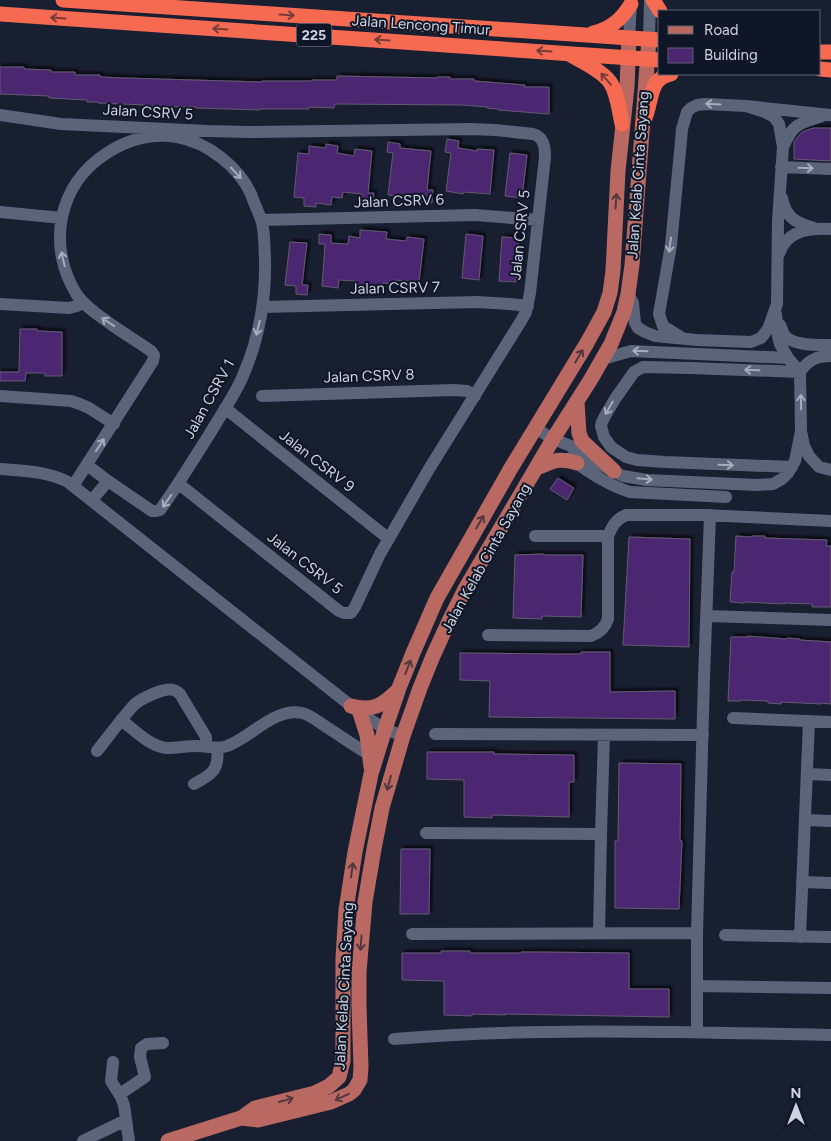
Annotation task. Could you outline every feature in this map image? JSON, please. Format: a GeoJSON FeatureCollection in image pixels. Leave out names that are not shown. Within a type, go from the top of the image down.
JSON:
{"type":"FeatureCollection","features":[{"type":"Feature","properties":{"kind":"highway","name":"Jalan Lencong Timur"},"geometry":{"type":"LineString","coordinates":[[63,0],[654,39]]}},
{"type":"Feature","properties":{"kind":"highway"},"geometry":{"type":"LineString","coordinates":[[582,34],[602,31],[611,26],[619,20],[632,2]]}},
{"type":"Feature","properties":{"kind":"highway","name":"Jalan Lencong Timur"},"geometry":{"type":"LineString","coordinates":[[0,14],[653,59]]}},
{"type":"Feature","properties":{"kind":"highway"},"geometry":{"type":"LineString","coordinates":[[567,52],[598,70],[610,82],[616,97],[622,124]]}},
{"type":"Feature","properties":{"kind":"highway"},"geometry":{"type":"LineString","coordinates":[[643,124],[650,104],[652,89],[661,77],[667,75]]}},
{"type":"Feature","properties":{"kind":"main road","name":"Jalan Kelab Cinta Sayang"},"geometry":{"type":"LineString","coordinates":[[168,1141],[241,1118],[255,1108],[315,1092],[329,1086],[339,1077],[343,1061],[343,958],[346,910],[355,852],[371,774],[399,688],[437,598],[604,312],[610,293],[613,271],[616,203],[630,38]]}},
{"type":"Feature","properties":{"kind":"main road","name":"Jalan Kelab Cinta Sayang"},"geometry":{"type":"LineString","coordinates":[[241,1118],[258,1120],[331,1102],[349,1094],[360,1080],[360,960],[366,902],[382,808],[403,736],[420,688],[449,621],[465,589],[553,439],[603,359],[624,312],[628,294],[643,124],[653,59],[654,39]]}},
{"type":"Feature","properties":{"kind":"main road"},"geometry":{"type":"LineString","coordinates":[[577,402],[579,433],[582,441],[614,471]]}},
{"type":"Feature","properties":{"kind":"main road"},"geometry":{"type":"LineString","coordinates":[[537,468],[557,460],[577,464]]}},
{"type":"Feature","properties":{"kind":"main road"},"geometry":{"type":"LineString","coordinates":[[371,774],[365,728],[355,709],[375,706],[387,701],[399,688]]}},
{"type":"Feature","properties":{"kind":"street"},"geometry":{"type":"LineString","coordinates":[[652,0],[654,39]]}},
{"type":"Feature","properties":{"kind":"street"},"geometry":{"type":"LineString","coordinates":[[630,38],[632,2]]}},
{"type":"Feature","properties":{"kind":"street"},"geometry":{"type":"LineString","coordinates":[[684,339],[663,326],[659,314],[671,245],[681,141],[687,112],[691,108],[705,104],[746,106],[828,115]]}},
{"type":"Feature","properties":{"kind":"street"},"geometry":{"type":"LineString","coordinates":[[746,106],[774,117],[780,124],[783,147],[776,320],[780,344],[788,358],[800,372]]}},
{"type":"Feature","properties":{"kind":"street","name":"Jalan CSRV 5"},"geometry":{"type":"LineString","coordinates":[[0,115],[61,124],[90,126],[235,132],[471,129],[495,130],[541,138],[545,148],[528,306],[476,396],[388,538],[354,611],[348,614],[344,613],[179,484]]}},
{"type":"Feature","properties":{"kind":"street"},"geometry":{"type":"LineString","coordinates":[[783,147],[787,137],[800,123],[828,115]]}},
{"type":"Feature","properties":{"kind":"street"},"geometry":{"type":"LineString","coordinates":[[90,126],[127,141],[130,135],[138,128]]}},
{"type":"Feature","properties":{"kind":"street"},"geometry":{"type":"LineString","coordinates":[[215,154],[221,140],[235,132]]}},
{"type":"Feature","properties":{"kind":"street","name":"Jalan CSRV 1"},"geometry":{"type":"LineString","coordinates":[[73,486],[153,361],[154,355],[151,351],[97,315],[83,303],[72,287],[64,264],[61,242],[62,218],[69,192],[78,179],[97,159],[127,141],[148,137],[177,138],[199,145],[215,154],[240,176],[247,187],[261,220],[263,232],[265,266],[260,324],[242,378],[179,484],[160,510],[152,511],[87,465]]}},
{"type":"Feature","properties":{"kind":"street"},"geometry":{"type":"LineString","coordinates":[[782,167],[831,169]]}},
{"type":"Feature","properties":{"kind":"street"},"geometry":{"type":"LineString","coordinates":[[780,188],[784,204],[790,216],[800,224],[831,229]]}},
{"type":"Feature","properties":{"kind":"street"},"geometry":{"type":"LineString","coordinates":[[0,212],[62,218]]}},
{"type":"Feature","properties":{"kind":"street","name":"Jalan CSRV 6"},"geometry":{"type":"LineString","coordinates":[[261,220],[484,215],[538,220]]}},
{"type":"Feature","properties":{"kind":"street"},"geometry":{"type":"LineString","coordinates":[[778,259],[784,244],[792,236],[804,230],[818,228]]}},
{"type":"Feature","properties":{"kind":"street"},"geometry":{"type":"LineString","coordinates":[[628,294],[633,303],[635,322],[638,328],[655,336],[684,339],[756,341],[768,329],[777,304]]}},
{"type":"Feature","properties":{"kind":"street","name":"Jalan CSRV 7"},"geometry":{"type":"LineString","coordinates":[[262,307],[477,302],[528,306]]}},
{"type":"Feature","properties":{"kind":"street"},"geometry":{"type":"LineString","coordinates":[[0,304],[69,308],[83,303]]}},
{"type":"Feature","properties":{"kind":"street"},"geometry":{"type":"LineString","coordinates":[[777,304],[783,333],[790,340],[798,343],[818,345],[831,344]]}},
{"type":"Feature","properties":{"kind":"street"},"geometry":{"type":"LineString","coordinates":[[603,359],[632,351],[788,358]]}},
{"type":"Feature","properties":{"kind":"street"},"geometry":{"type":"LineString","coordinates":[[831,356],[818,356],[812,359],[800,372],[801,431],[804,446],[809,456],[819,467],[831,470]]}},
{"type":"Feature","properties":{"kind":"street"},"geometry":{"type":"LineString","coordinates":[[792,467],[637,460],[626,457],[611,447],[604,437],[601,426],[615,399],[634,372],[643,367],[800,372]]}},
{"type":"Feature","properties":{"kind":"street","name":"Jalan CSRV 8"},"geometry":{"type":"LineString","coordinates":[[262,396],[454,390],[467,391],[476,396]]}},
{"type":"Feature","properties":{"kind":"street"},"geometry":{"type":"LineString","coordinates":[[0,396],[71,401],[80,404],[114,424]]}},
{"type":"Feature","properties":{"kind":"street","name":"Jalan CSRV 9"},"geometry":{"type":"LineString","coordinates":[[225,408],[388,538]]}},
{"type":"Feature","properties":{"kind":"street"},"geometry":{"type":"LineString","coordinates":[[535,428],[553,439],[571,446],[585,456],[629,477],[726,490]]}},
{"type":"Feature","properties":{"kind":"street"},"geometry":{"type":"LineString","coordinates":[[553,439],[565,454],[577,464],[612,485],[630,492],[702,495],[773,484],[782,479],[792,467],[797,455],[801,431]]}},
{"type":"Feature","properties":{"kind":"street"},"geometry":{"type":"LineString","coordinates":[[0,468],[45,474],[57,477],[73,486],[159,556],[355,709],[385,730],[403,736]]}},
{"type":"Feature","properties":{"kind":"street"},"geometry":{"type":"LineString","coordinates":[[92,500],[108,481]]}},
{"type":"Feature","properties":{"kind":"street"},"geometry":{"type":"LineString","coordinates":[[726,490],[727,516]]}},
{"type":"Feature","properties":{"kind":"street"},"geometry":{"type":"LineString","coordinates":[[697,1032],[697,933],[707,616],[707,515],[702,495]]}},
{"type":"Feature","properties":{"kind":"street"},"geometry":{"type":"LineString","coordinates":[[488,635],[591,636],[604,628],[608,619],[608,536],[618,518],[626,515],[707,515],[831,521]]}},
{"type":"Feature","properties":{"kind":"street"},"geometry":{"type":"LineString","coordinates":[[535,536],[608,536]]}},
{"type":"Feature","properties":{"kind":"street"},"geometry":{"type":"LineString","coordinates":[[707,616],[831,620]]}},
{"type":"Feature","properties":{"kind":"street"},"geometry":{"type":"LineString","coordinates":[[97,751],[138,702],[167,689],[175,690],[180,694],[212,747],[217,762],[214,771],[210,775],[194,784]]}},
{"type":"Feature","properties":{"kind":"street"},"geometry":{"type":"LineString","coordinates":[[122,720],[152,743],[159,746],[168,748],[212,747],[228,746],[262,724],[287,713],[301,713],[370,755]]}},
{"type":"Feature","properties":{"kind":"street"},"geometry":{"type":"LineString","coordinates":[[733,718],[831,722]]}},
{"type":"Feature","properties":{"kind":"street"},"geometry":{"type":"LineString","coordinates":[[800,937],[809,721]]}},
{"type":"Feature","properties":{"kind":"street"},"geometry":{"type":"LineString","coordinates":[[435,734],[703,735]]}},
{"type":"Feature","properties":{"kind":"street"},"geometry":{"type":"LineString","coordinates":[[599,933],[604,735]]}},
{"type":"Feature","properties":{"kind":"street"},"geometry":{"type":"LineString","coordinates":[[806,774],[831,774]]}},
{"type":"Feature","properties":{"kind":"street"},"geometry":{"type":"LineString","coordinates":[[805,820],[831,821]]}},
{"type":"Feature","properties":{"kind":"street"},"geometry":{"type":"LineString","coordinates":[[426,833],[601,834]]}},
{"type":"Feature","properties":{"kind":"street"},"geometry":{"type":"LineString","coordinates":[[802,882],[831,883]]}},
{"type":"Feature","properties":{"kind":"street"},"geometry":{"type":"LineString","coordinates":[[412,934],[697,933]]}},
{"type":"Feature","properties":{"kind":"street"},"geometry":{"type":"LineString","coordinates":[[725,935],[831,938]]}},
{"type":"Feature","properties":{"kind":"street"},"geometry":{"type":"LineString","coordinates":[[697,986],[831,988]]}},
{"type":"Feature","properties":{"kind":"street"},"geometry":{"type":"LineString","coordinates":[[394,1040],[452,1035],[511,1033],[697,1032],[831,1034]]}},
{"type":"Feature","properties":{"kind":"street"},"geometry":{"type":"LineString","coordinates":[[120,1094],[145,1077],[140,1057],[141,1048],[147,1044],[163,1042]]}},
{"type":"Feature","properties":{"kind":"street"},"geometry":{"type":"LineString","coordinates":[[113,1062],[111,1081],[120,1094],[124,1105],[130,1141]]}},
{"type":"Feature","properties":{"kind":"street"},"geometry":{"type":"LineString","coordinates":[[83,1141],[126,1120]]}},
{"type":"Feature","properties":{"kind":"building"},"geometry":{"type":"Polygon","coordinates":[[[0,67],[24,67],[24,69],[51,70],[51,72],[75,72],[75,75],[100,75],[100,77],[262,82],[337,80],[337,76],[474,79],[474,81],[525,85],[524,87],[549,87],[549,114],[461,105],[335,104],[334,108],[309,107],[309,109],[259,110],[98,103],[87,102],[87,100],[49,98],[49,96],[0,94],[0,67]]]}},
{"type":"Feature","properties":{"kind":"building"},"geometry":{"type":"Polygon","coordinates":[[[813,128],[831,128],[831,161],[794,159],[794,142],[802,132],[813,128]]]}},
{"type":"Feature","properties":{"kind":"building"},"geometry":{"type":"Polygon","coordinates":[[[447,139],[459,141],[458,148],[477,151],[477,149],[494,150],[490,194],[463,192],[463,194],[446,191],[451,153],[445,152],[447,139]]]}},
{"type":"Feature","properties":{"kind":"building"},"geometry":{"type":"Polygon","coordinates":[[[388,142],[400,144],[400,148],[431,151],[427,190],[433,190],[432,203],[420,202],[420,199],[388,195],[393,153],[387,152],[388,142]]]}},
{"type":"Feature","properties":{"kind":"building"},"geometry":{"type":"Polygon","coordinates":[[[326,144],[338,146],[337,153],[354,156],[355,149],[372,151],[368,193],[374,193],[373,203],[361,202],[362,194],[343,192],[342,198],[332,197],[331,205],[316,203],[316,207],[304,206],[304,198],[294,197],[298,153],[309,154],[309,146],[326,148],[326,144]]]}},
{"type":"Feature","properties":{"kind":"building"},"geometry":{"type":"Polygon","coordinates":[[[510,153],[527,155],[522,198],[505,196],[510,153]]]}},
{"type":"Feature","properties":{"kind":"building"},"geometry":{"type":"Polygon","coordinates":[[[360,230],[387,232],[386,239],[406,241],[407,237],[424,239],[419,282],[394,280],[394,284],[383,283],[382,291],[354,289],[355,281],[339,280],[338,288],[322,286],[325,244],[319,244],[319,234],[331,235],[331,243],[348,244],[349,236],[360,238],[360,230]]]}},
{"type":"Feature","properties":{"kind":"building"},"geometry":{"type":"Polygon","coordinates":[[[466,234],[483,236],[479,280],[462,278],[466,234]]]}},
{"type":"Feature","properties":{"kind":"building"},"geometry":{"type":"Polygon","coordinates":[[[502,237],[519,238],[516,282],[499,281],[502,237]]]}},
{"type":"Feature","properties":{"kind":"building"},"geometry":{"type":"Polygon","coordinates":[[[290,242],[307,243],[302,285],[308,285],[307,295],[296,294],[296,286],[285,285],[290,242]]]}},
{"type":"Feature","properties":{"kind":"building"},"geometry":{"type":"Polygon","coordinates":[[[20,329],[62,332],[62,376],[45,376],[45,373],[26,373],[25,381],[0,381],[0,372],[19,372],[20,329]]]}},
{"type":"Feature","properties":{"kind":"building"},"geometry":{"type":"Polygon","coordinates":[[[558,478],[574,488],[567,500],[550,489],[558,478]]]}},
{"type":"Feature","properties":{"kind":"building"},"geometry":{"type":"Polygon","coordinates":[[[736,536],[827,540],[826,546],[831,546],[831,607],[812,607],[812,604],[730,602],[736,536]]]}},
{"type":"Feature","properties":{"kind":"building"},"geometry":{"type":"Polygon","coordinates":[[[629,537],[690,539],[689,647],[623,645],[629,537]]]}},
{"type":"Feature","properties":{"kind":"building"},"geometry":{"type":"Polygon","coordinates":[[[515,555],[583,555],[581,617],[542,616],[542,619],[513,618],[515,555]]]}},
{"type":"Feature","properties":{"kind":"building"},"geometry":{"type":"Polygon","coordinates":[[[747,636],[831,642],[831,704],[728,701],[731,637],[747,636]]]}},
{"type":"Feature","properties":{"kind":"building"},"geometry":{"type":"Polygon","coordinates":[[[581,652],[610,652],[610,692],[675,691],[675,719],[489,717],[490,681],[460,680],[460,653],[581,654],[581,652]]]}},
{"type":"Feature","properties":{"kind":"building"},"geometry":{"type":"Polygon","coordinates":[[[427,752],[574,755],[574,782],[569,782],[569,817],[492,815],[492,818],[464,817],[464,780],[427,779],[427,752]]]}},
{"type":"Feature","properties":{"kind":"building"},"geometry":{"type":"Polygon","coordinates":[[[619,763],[681,764],[680,841],[682,841],[679,909],[615,908],[615,841],[618,841],[619,763]]]}},
{"type":"Feature","properties":{"kind":"building"},"geometry":{"type":"Polygon","coordinates":[[[401,849],[430,849],[429,914],[400,914],[401,849]]]}},
{"type":"Feature","properties":{"kind":"building"},"geometry":{"type":"Polygon","coordinates":[[[441,951],[470,951],[470,953],[629,953],[629,989],[669,989],[669,1017],[505,1014],[444,1015],[444,981],[402,980],[402,953],[441,953],[441,951]]]}}]}
